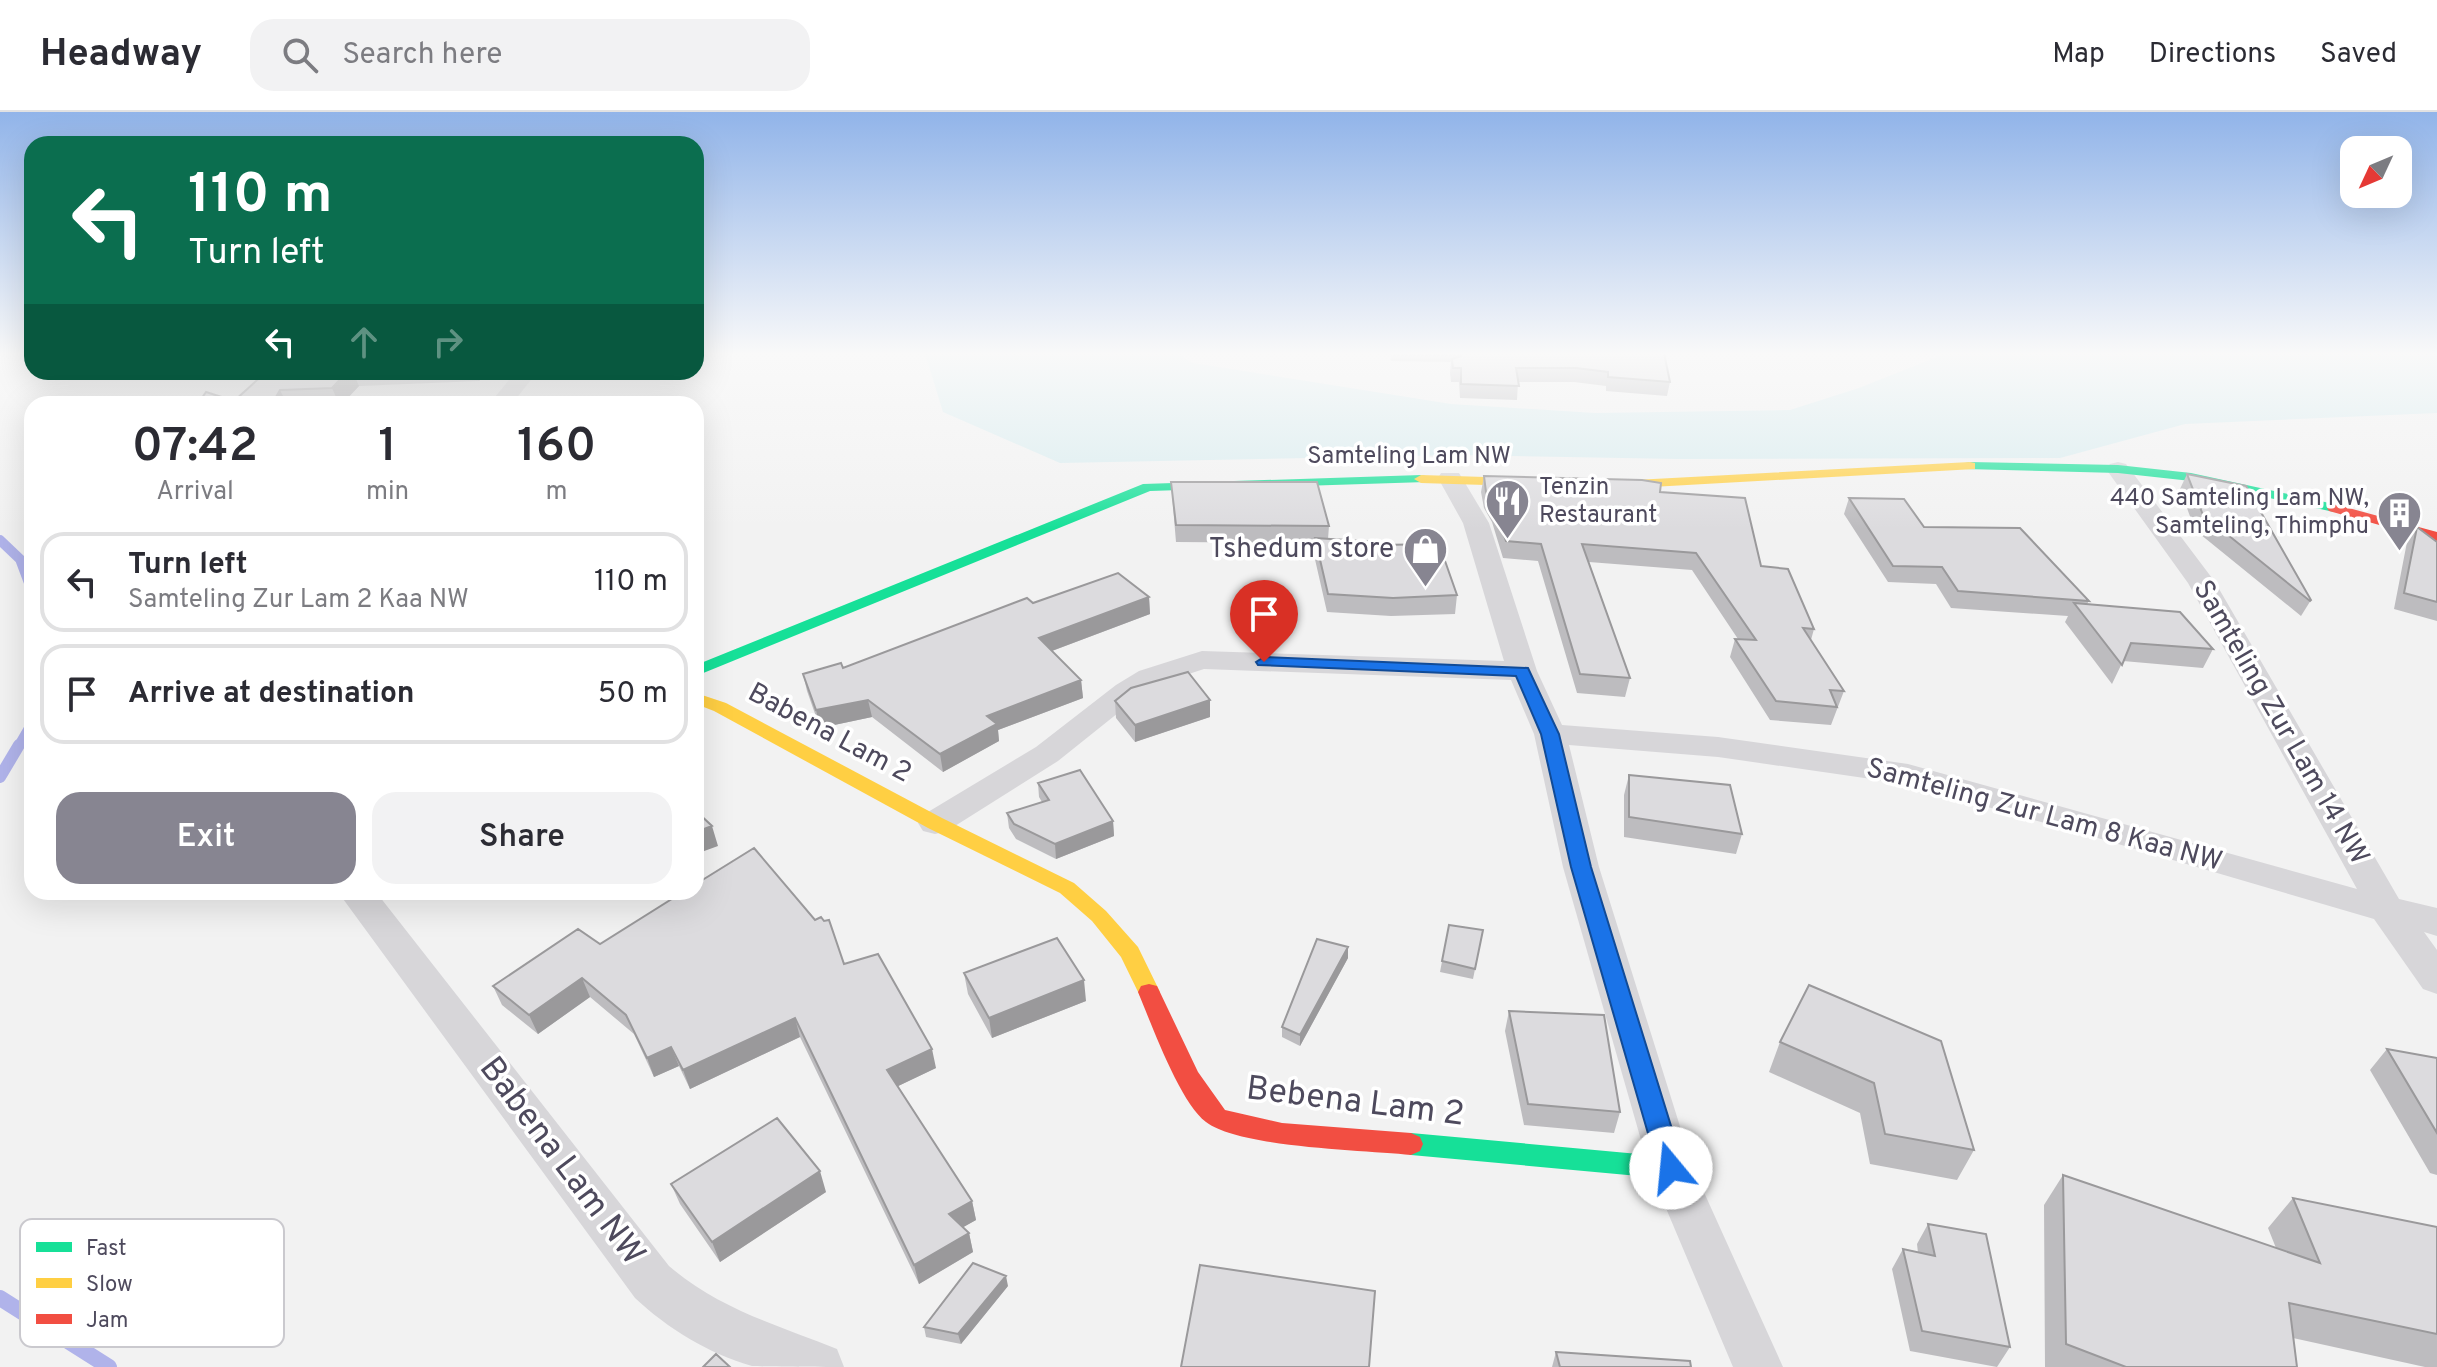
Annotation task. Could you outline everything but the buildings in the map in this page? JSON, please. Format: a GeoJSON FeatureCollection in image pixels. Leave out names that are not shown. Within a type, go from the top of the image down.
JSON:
{"type":"FeatureCollection","features":[{"type":"Feature","properties":{"kind":"street","name":"Samteling Lam NW"},"geometry":{"type":"LineString","coordinates":[[704,668],[1148,487],[1450,478],[1616,485],[1986,465],[2118,469],[2191,477],[2361,514],[2437,537]]}},
{"type":"Feature","properties":{"kind":"street","name":"Samteling Zur Lam 14 NW"},"geometry":{"type":"LineString","coordinates":[[2118,469],[2216,607],[2387,910],[2437,979]]}},
{"type":"Feature","properties":{"kind":"street"},"geometry":{"type":"LineString","coordinates":[[1450,478],[1476,523],[1522,671],[1550,734],[1581,867],[1671,1168],[1758,1367]]}},
{"type":"Feature","properties":{"kind":"street"},"geometry":{"type":"LineString","coordinates":[[935,823],[1047,754],[1150,677],[1202,660],[1522,671]]}},
{"type":"Feature","properties":{"kind":"street","name":"Babena Lam 2"},"geometry":{"type":"LineString","coordinates":[[704,701],[935,823]]}},
{"type":"Feature","properties":{"kind":"street","name":"Samteling Zur Lam 8 Kaa NW"},"geometry":{"type":"LineString","coordinates":[[1550,734],[1718,747],[1908,774],[2437,922]]}},
{"type":"Feature","properties":{"kind":"street","name":"Bebena Lam 2"},"geometry":{"type":"LineString","coordinates":[[935,823],[1067,888],[1099,916],[1130,953],[1195,1089],[1214,1116],[1264,1130],[1671,1168]]}},
{"type":"Feature","properties":{"kind":"street","name":"Babena Lam NW"},"geometry":{"type":"LineString","coordinates":[[362,900],[652,1282],[671,1302],[701,1321],[819,1367]]}},
{"type":"Feature","properties":{"kind":"shaded area"},"geometry":{"type":"Polygon","coordinates":[[[943,412],[2437,413],[2185,424],[2060,458],[1679,459],[1455,455],[1060,463],[943,412]]]}},
{"type":"Feature","properties":{"kind":"waterway"},"geometry":{"type":"LineString","coordinates":[[0,540],[20,559],[24,570]]}},
{"type":"Feature","properties":{"kind":"waterway"},"geometry":{"type":"LineString","coordinates":[[18,747],[24,737]]}},
{"type":"Feature","properties":{"kind":"waterway"},"geometry":{"type":"LineString","coordinates":[[0,777],[19,745]]}},
{"type":"Feature","properties":{"kind":"waterway"},"geometry":{"type":"LineString","coordinates":[[0,1298],[20,1311]]}},
{"type":"Feature","properties":{"kind":"waterway"},"geometry":{"type":"LineString","coordinates":[[77,1347],[109,1367]]}},
{"type":"Feature","properties":{"kind":"traffic: fast"},"geometry":{"type":"LineString","coordinates":[[1970,466],[2118,469],[2191,477],[2334,508]]}},
{"type":"Feature","properties":{"kind":"traffic: fast"},"geometry":{"type":"LineString","coordinates":[[704,668],[1148,487],[1421,479]]}},
{"type":"Feature","properties":{"kind":"traffic: fast"},"geometry":{"type":"LineString","coordinates":[[1411,1144],[1671,1168]]}},
{"type":"Feature","properties":{"kind":"traffic: slow"},"geometry":{"type":"LineString","coordinates":[[1421,479],[1616,485],[1970,466]]}},
{"type":"Feature","properties":{"kind":"traffic: slow"},"geometry":{"type":"LineString","coordinates":[[704,701],[935,823],[1067,888],[1099,916],[1130,953],[1149,992]]}},
{"type":"Feature","properties":{"kind":"traffic: jam"},"geometry":{"type":"LineString","coordinates":[[2334,508],[2437,537]]}},
{"type":"Feature","properties":{"kind":"traffic: jam"},"geometry":{"type":"LineString","coordinates":[[1149,992],[1189,1079],[1216,1117],[1233,1124],[1282,1133],[1411,1144]]}},
{"type":"Feature","properties":{"kind":"place","name":"Tenzin Restaurant"},"geometry":{"type":"Point","coordinates":[1508,541]}},
{"type":"Feature","properties":{"kind":"place","name":"440 Samteling Lam NW, Samteling, Thimphu"},"geometry":{"type":"Point","coordinates":[2400,552]}},
{"type":"Feature","properties":{"kind":"place","name":"Tshedum store"},"geometry":{"type":"Point","coordinates":[1425,589]}},
{"type":"Feature","properties":{"kind":"route"},"geometry":{"type":"LineString","coordinates":[[1264,662],[1522,671],[1550,734],[1581,867],[1671,1168]]}}]}
